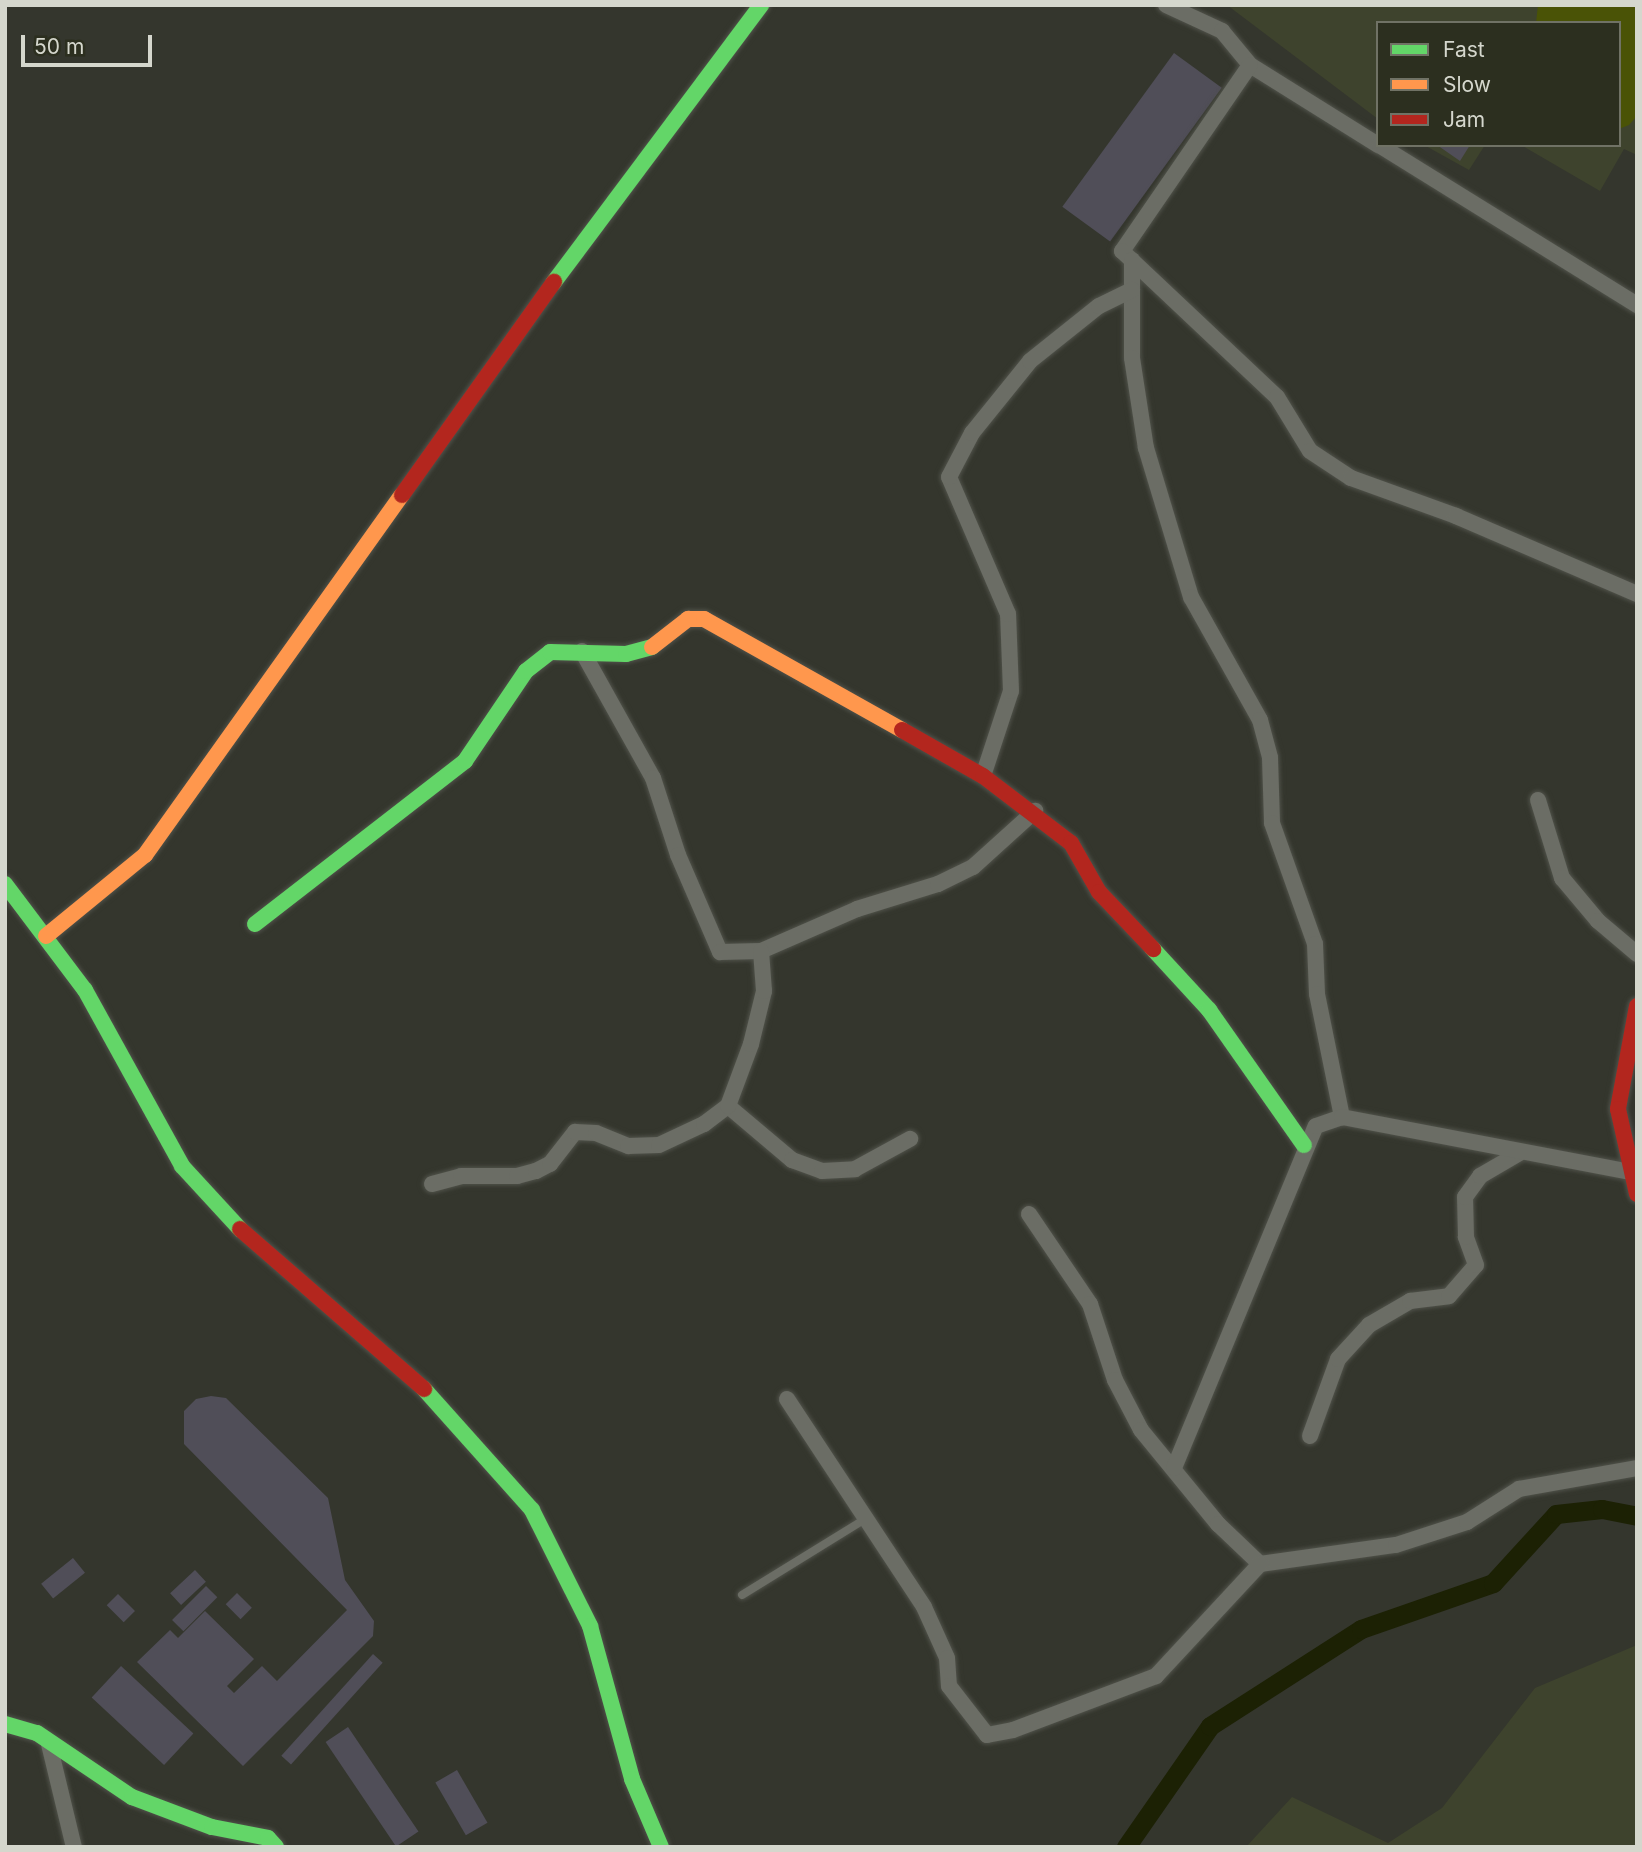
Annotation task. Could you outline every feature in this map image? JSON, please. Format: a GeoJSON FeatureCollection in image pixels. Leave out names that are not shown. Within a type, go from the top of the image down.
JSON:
{"type":"FeatureCollection","features":[{"type":"Feature","properties":{"kind":"street"},"geometry":{"type":"LineString","coordinates":[[46,936],[145,855],[616,195],[761,5]]}},
{"type":"Feature","properties":{"kind":"street"},"geometry":{"type":"LineString","coordinates":[[1166,5],[1222,31],[1250,65],[1376,144]]}},
{"type":"Feature","properties":{"kind":"street"},"geometry":{"type":"LineString","coordinates":[[1250,65],[1122,249],[1278,397],[1310,451],[1351,478],[1456,516],[1637,594]]}},
{"type":"Feature","properties":{"kind":"street"},"geometry":{"type":"LineString","coordinates":[[1381,147],[1637,305]]}},
{"type":"Feature","properties":{"kind":"street"},"geometry":{"type":"LineString","coordinates":[[1132,260],[1136,405],[1146,447],[1191,597],[1260,720],[1269,758],[1272,823],[1315,944],[1317,994],[1342,1117]]}},
{"type":"Feature","properties":{"kind":"street"},"geometry":{"type":"LineString","coordinates":[[983,776],[1011,691],[1009,614],[948,477],[972,433],[1030,361],[1099,306],[1132,290]]}},
{"type":"Feature","properties":{"kind":"street"},"geometry":{"type":"LineString","coordinates":[[255,924],[465,761],[526,671],[550,652],[626,654],[657,645],[688,619],[704,619],[983,776],[1035,811],[1071,843],[1099,892],[1209,1010],[1304,1145]]}},
{"type":"Feature","properties":{"kind":"street"},"geometry":{"type":"LineString","coordinates":[[582,651],[653,778],[714,943],[720,952],[761,951],[973,867],[1035,811]]}},
{"type":"Feature","properties":{"kind":"street"},"geometry":{"type":"LineString","coordinates":[[1538,800],[1562,878],[1598,921],[1637,954]]}},
{"type":"Feature","properties":{"kind":"street"},"geometry":{"type":"LineString","coordinates":[[5,884],[46,936],[119,1047],[182,1166],[216,1208],[446,1408],[532,1510],[590,1626],[632,1779],[661,1847]]}},
{"type":"Feature","properties":{"kind":"street"},"geometry":{"type":"LineString","coordinates":[[432,1184],[461,1175],[517,1176],[536,1171],[550,1164],[575,1132],[596,1133],[628,1146],[659,1145],[728,1106],[764,991],[761,951]]}},
{"type":"Feature","properties":{"kind":"street"},"geometry":{"type":"LineString","coordinates":[[1636,1009],[1618,1109],[1637,1194]]}},
{"type":"Feature","properties":{"kind":"street"},"geometry":{"type":"LineString","coordinates":[[728,1106],[792,1160],[822,1171],[855,1169],[910,1139]]}},
{"type":"Feature","properties":{"kind":"street"},"geometry":{"type":"LineString","coordinates":[[1174,1468],[1304,1145],[1316,1126],[1342,1117],[1630,1172]]}},
{"type":"Feature","properties":{"kind":"street"},"geometry":{"type":"LineString","coordinates":[[1310,1436],[1338,1359],[1368,1325],[1410,1301],[1449,1297],[1476,1265],[1466,1237],[1465,1196],[1480,1176],[1521,1152]]}},
{"type":"Feature","properties":{"kind":"street"},"geometry":{"type":"LineString","coordinates":[[1030,1214],[1090,1304],[1115,1380],[1141,1430],[1218,1524],[1260,1564]]}},
{"type":"Feature","properties":{"kind":"street"},"geometry":{"type":"LineString","coordinates":[[787,1399],[924,1607],[947,1658],[949,1686],[987,1735],[1013,1730],[1156,1676],[1260,1564],[1396,1545],[1467,1522],[1519,1489],[1637,1468]]}},
{"type":"Feature","properties":{"kind":"street"},"geometry":{"type":"LineString","coordinates":[[5,1724],[37,1733],[49,1744],[132,1797],[212,1827],[268,1838],[276,1847]]}},
{"type":"Feature","properties":{"kind":"street"},"geometry":{"type":"LineString","coordinates":[[49,1744],[74,1847]]}},
{"type":"Feature","properties":{"kind":"lane"},"geometry":{"type":"LineString","coordinates":[[742,1595],[865,1519]]}},
{"type":"Feature","properties":{"kind":"shaded area"},"geometry":{"type":"Polygon","coordinates":[[[1227,5],[1637,5],[1637,155],[1624,149],[1600,191],[1524,147],[1621,147],[1621,21],[1376,21],[1376,117],[1227,5]]]}},
{"type":"Feature","properties":{"kind":"shaded area"},"geometry":{"type":"Polygon","coordinates":[[[1428,147],[1484,147],[1469,170],[1428,147]]]}},
{"type":"Feature","properties":{"kind":"shaded area"},"geometry":{"type":"Polygon","coordinates":[[[1637,1645],[1637,1847],[1246,1847],[1292,1797],[1388,1843],[1442,1808],[1535,1688],[1637,1645]]]}},
{"type":"Feature","properties":{"kind":"green space"},"geometry":{"type":"Polygon","coordinates":[[[1538,5],[1637,5],[1637,116],[1629,125],[1621,128],[1621,21],[1536,21],[1538,5]]]}},
{"type":"Feature","properties":{"kind":"building"},"geometry":{"type":"Polygon","coordinates":[[[1174,53],[1222,88],[1110,241],[1062,207],[1174,53]]]}},
{"type":"Feature","properties":{"kind":"building"},"geometry":{"type":"Polygon","coordinates":[[[1440,147],[1469,147],[1460,161],[1440,147]]]}},
{"type":"Feature","properties":{"kind":"building"},"geometry":{"type":"Polygon","coordinates":[[[211,1396],[226,1398],[328,1498],[345,1580],[374,1621],[373,1636],[243,1766],[137,1662],[170,1630],[178,1638],[205,1611],[254,1659],[227,1686],[234,1693],[262,1666],[277,1681],[347,1610],[184,1444],[184,1411],[196,1399],[211,1396]]]}},
{"type":"Feature","properties":{"kind":"building"},"geometry":{"type":"Polygon","coordinates":[[[73,1558],[85,1573],[53,1599],[41,1584],[73,1558]]]}},
{"type":"Feature","properties":{"kind":"building"},"geometry":{"type":"Polygon","coordinates":[[[195,1570],[206,1582],[181,1605],[170,1593],[195,1570]]]}},
{"type":"Feature","properties":{"kind":"building"},"geometry":{"type":"Polygon","coordinates":[[[206,1586],[217,1597],[183,1631],[172,1620],[206,1586]]]}},
{"type":"Feature","properties":{"kind":"building"},"geometry":{"type":"Polygon","coordinates":[[[237,1593],[252,1608],[241,1619],[226,1604],[237,1593]]]}},
{"type":"Feature","properties":{"kind":"building"},"geometry":{"type":"Polygon","coordinates":[[[118,1594],[135,1611],[124,1622],[107,1605],[118,1594]]]}},
{"type":"Feature","properties":{"kind":"building"},"geometry":{"type":"Polygon","coordinates":[[[373,1654],[383,1663],[291,1765],[281,1756],[373,1654]]]}},
{"type":"Feature","properties":{"kind":"building"},"geometry":{"type":"Polygon","coordinates":[[[121,1666],[193,1734],[164,1765],[92,1697],[121,1666]]]}},
{"type":"Feature","properties":{"kind":"building"},"geometry":{"type":"Polygon","coordinates":[[[348,1727],[418,1831],[396,1847],[326,1742],[348,1727]]]}},
{"type":"Feature","properties":{"kind":"building"},"geometry":{"type":"Polygon","coordinates":[[[457,1770],[488,1823],[466,1835],[435,1782],[457,1770]]]}},
{"type":"Feature","properties":{"kind":"waterway"},"geometry":{"type":"LineString","coordinates":[[1126,1847],[1210,1726],[1361,1629],[1493,1583],[1556,1514],[1602,1509],[1637,1516]]}},
{"type":"Feature","properties":{"kind":"traffic: fast"},"geometry":{"type":"LineString","coordinates":[[554,282],[761,5]]}},
{"type":"Feature","properties":{"kind":"traffic: fast"},"geometry":{"type":"LineString","coordinates":[[255,924],[465,761],[526,671],[550,652],[626,654],[652,647]]}},
{"type":"Feature","properties":{"kind":"traffic: fast"},"geometry":{"type":"LineString","coordinates":[[5,884],[85,990],[182,1166],[240,1229]]}},
{"type":"Feature","properties":{"kind":"traffic: fast"},"geometry":{"type":"LineString","coordinates":[[1153,949],[1209,1010],[1304,1145]]}},
{"type":"Feature","properties":{"kind":"traffic: fast"},"geometry":{"type":"LineString","coordinates":[[424,1389],[532,1510],[590,1626],[632,1779],[661,1847]]}},
{"type":"Feature","properties":{"kind":"traffic: fast"},"geometry":{"type":"LineString","coordinates":[[5,1724],[37,1733],[132,1797],[212,1827],[268,1838],[276,1847]]}},
{"type":"Feature","properties":{"kind":"traffic: slow"},"geometry":{"type":"LineString","coordinates":[[46,936],[145,855],[402,495]]}},
{"type":"Feature","properties":{"kind":"traffic: slow"},"geometry":{"type":"LineString","coordinates":[[652,647],[688,619],[704,619],[902,730]]}},
{"type":"Feature","properties":{"kind":"traffic: jam"},"geometry":{"type":"LineString","coordinates":[[402,495],[554,282]]}},
{"type":"Feature","properties":{"kind":"traffic: jam"},"geometry":{"type":"LineString","coordinates":[[902,730],[983,776],[1071,843],[1099,892],[1153,949]]}},
{"type":"Feature","properties":{"kind":"traffic: jam"},"geometry":{"type":"LineString","coordinates":[[1637,1006],[1618,1109],[1637,1194]]}},
{"type":"Feature","properties":{"kind":"traffic: jam"},"geometry":{"type":"LineString","coordinates":[[240,1229],[424,1389]]}}]}
